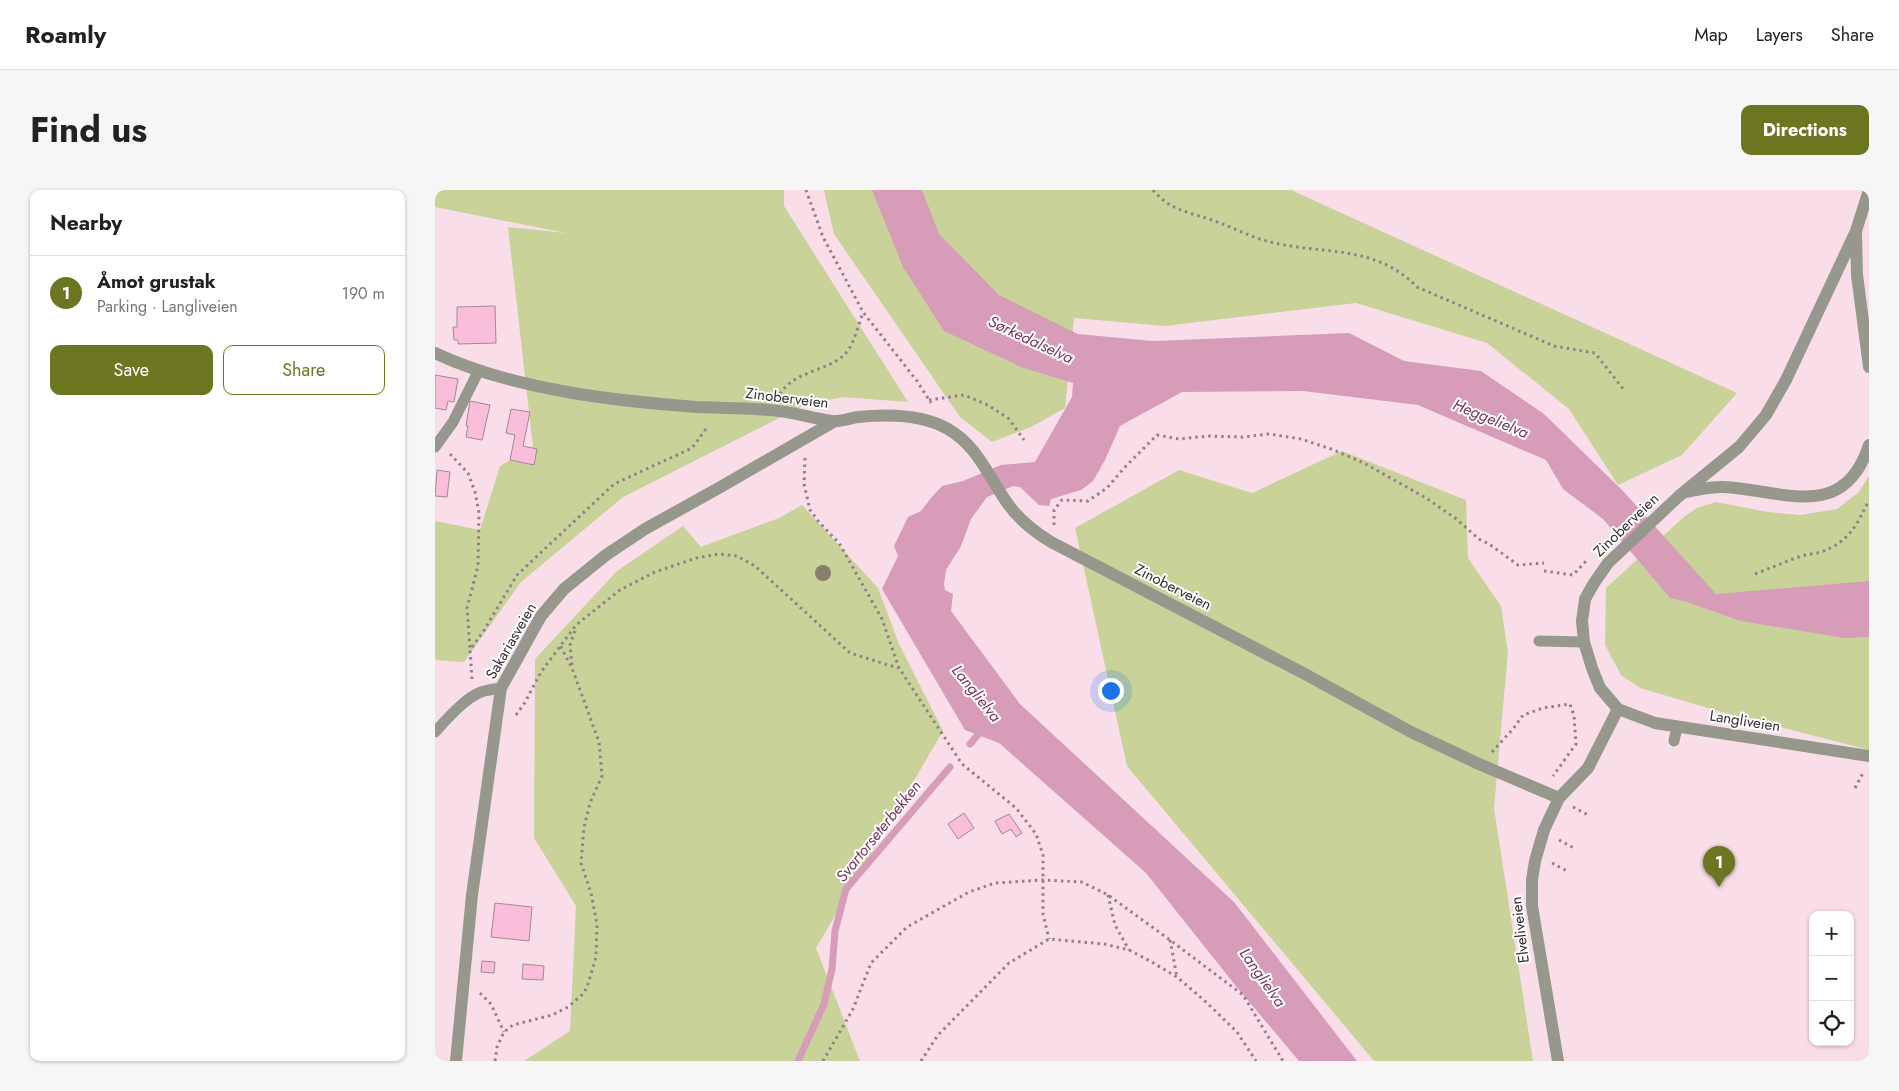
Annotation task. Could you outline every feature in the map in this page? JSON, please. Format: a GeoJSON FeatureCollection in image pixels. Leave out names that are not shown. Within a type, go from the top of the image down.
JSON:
{"type":"FeatureCollection","features":[{"type":"Feature","properties":{"kind":"street","name":"Zinoberveien"},"geometry":{"type":"LineString","coordinates":[[1618,709],[1601,688],[1592,668],[1584,642],[1582,611],[1585,599],[1593,583],[1608,563],[1682,494],[1739,447],[1766,415],[1790,372],[1857,231],[1869,190]]}},
{"type":"Feature","properties":{"kind":"street","name":"Zinoberveien"},"geometry":{"type":"LineString","coordinates":[[1857,231],[1857,275],[1869,367]]}},
{"type":"Feature","properties":{"kind":"street","name":"Zinoberveien"},"geometry":{"type":"LineString","coordinates":[[435,353],[479,370],[540,386],[621,400],[770,410],[835,421],[858,417],[909,417],[947,428],[972,448],[1015,513],[1051,542],[1303,673],[1411,732],[1479,764],[1559,798]]}},
{"type":"Feature","properties":{"kind":"street","name":"Sakariasveien"},"geometry":{"type":"LineString","coordinates":[[456,1061],[472,895],[501,688],[541,616],[571,583],[606,555],[645,529],[766,462],[835,421]]}},
{"type":"Feature","properties":{"kind":"street"},"geometry":{"type":"LineString","coordinates":[[1682,494],[1722,486],[1788,497],[1816,496],[1839,487],[1855,473],[1862,464],[1869,445]]}},
{"type":"Feature","properties":{"kind":"street"},"geometry":{"type":"LineString","coordinates":[[1559,798],[1588,768],[1618,709]]}},
{"type":"Feature","properties":{"kind":"street","name":"Langliveien"},"geometry":{"type":"LineString","coordinates":[[1618,709],[1655,723],[1869,756]]}},
{"type":"Feature","properties":{"kind":"street","name":"Elveliveien"},"geometry":{"type":"LineString","coordinates":[[1558,1061],[1535,930],[1532,906],[1532,880],[1535,861],[1544,830],[1559,798]]}},
{"type":"Feature","properties":{"kind":"lane"},"geometry":{"type":"LineString","coordinates":[[437,445],[453,422],[479,370]]}},
{"type":"Feature","properties":{"kind":"lane"},"geometry":{"type":"LineString","coordinates":[[1539,641],[1584,642]]}},
{"type":"Feature","properties":{"kind":"lane"},"geometry":{"type":"LineString","coordinates":[[435,732],[445,720],[479,693],[501,688]]}},
{"type":"Feature","properties":{"kind":"lane"},"geometry":{"type":"LineString","coordinates":[[1674,742],[1677,727]]}},
{"type":"Feature","properties":{"kind":"path"},"geometry":{"type":"LineString","coordinates":[[806,190],[823,237],[863,312],[917,381],[947,428]]}},
{"type":"Feature","properties":{"kind":"path"},"geometry":{"type":"LineString","coordinates":[[1153,190],[1168,205],[1269,242],[1347,252],[1393,267],[1405,275],[1417,287],[1554,346],[1595,354],[1624,390]]}},
{"type":"Feature","properties":{"kind":"path"},"geometry":{"type":"LineString","coordinates":[[770,410],[783,390],[803,374],[832,364],[848,350],[863,312]]}},
{"type":"Feature","properties":{"kind":"path"},"geometry":{"type":"LineString","coordinates":[[929,400],[964,395],[989,405],[1009,420],[1024,440]]}},
{"type":"Feature","properties":{"kind":"path"},"geometry":{"type":"LineString","coordinates":[[470,650],[517,575],[614,484],[692,448],[720,408]]}},
{"type":"Feature","properties":{"kind":"path"},"geometry":{"type":"LineString","coordinates":[[812,433],[805,458],[804,484],[810,510],[839,543],[882,619],[899,668],[962,764],[1016,808],[1036,834],[1043,855],[1043,914],[1049,939]]}},
{"type":"Feature","properties":{"kind":"path"},"geometry":{"type":"LineString","coordinates":[[1051,542],[1054,531],[1055,510],[1062,500],[1088,501],[1107,488],[1157,435],[1179,439],[1269,434],[1301,439],[1364,463],[1426,498],[1455,518],[1479,539],[1518,565],[1544,562]]}},
{"type":"Feature","properties":{"kind":"path"},"geometry":{"type":"LineString","coordinates":[[437,445],[468,473],[475,492],[479,513],[479,566],[467,608],[472,679],[479,693]]}},
{"type":"Feature","properties":{"kind":"path"},"geometry":{"type":"LineString","coordinates":[[1755,574],[1802,556],[1837,546],[1847,538],[1869,500]]}},
{"type":"Feature","properties":{"kind":"path"},"geometry":{"type":"LineString","coordinates":[[495,725],[508,722],[516,715],[525,704],[541,672],[560,645],[576,626],[620,590],[655,572],[696,558],[719,554],[737,556],[755,566],[850,653],[899,668]]}},
{"type":"Feature","properties":{"kind":"path"},"geometry":{"type":"LineString","coordinates":[[1544,571],[1573,575],[1590,558]]}},
{"type":"Feature","properties":{"kind":"path"},"geometry":{"type":"LineString","coordinates":[[572,668],[570,645],[576,626]]}},
{"type":"Feature","properties":{"kind":"path"},"geometry":{"type":"LineString","coordinates":[[495,1061],[497,1047],[504,1032],[519,1023],[552,1015],[576,1001],[584,993],[596,957],[597,924],[591,893],[581,863],[584,827],[590,803],[602,776],[599,742],[572,668],[560,645]]}},
{"type":"Feature","properties":{"kind":"path"},"geometry":{"type":"LineString","coordinates":[[1479,764],[1513,729],[1523,715],[1543,708],[1570,704],[1574,716],[1576,744],[1543,790]]}},
{"type":"Feature","properties":{"kind":"path"},"geometry":{"type":"LineString","coordinates":[[823,1061],[853,1009],[871,963],[907,927],[969,892],[995,883],[1043,880],[1082,882],[1108,895],[1243,995],[1283,1061]]}},
{"type":"Feature","properties":{"kind":"path"},"geometry":{"type":"LineString","coordinates":[[1108,895],[1115,925],[1129,950]]}},
{"type":"Feature","properties":{"kind":"path"},"geometry":{"type":"LineString","coordinates":[[921,1061],[939,1034],[1009,962],[1049,939],[1104,944],[1129,950],[1177,977],[1237,1032],[1256,1061]]}},
{"type":"Feature","properties":{"kind":"path"},"geometry":{"type":"LineString","coordinates":[[1170,940],[1177,977]]}},
{"type":"Feature","properties":{"kind":"path"},"geometry":{"type":"LineString","coordinates":[[464,979],[491,1004],[504,1032]]}},
{"type":"Feature","properties":{"kind":"green space"},"geometry":{"type":"Polygon","coordinates":[[[435,190],[784,190],[784,206],[908,402],[843,397],[805,405],[623,497],[521,582],[464,662],[435,660],[435,521],[480,530],[500,466],[533,447],[508,227],[566,233],[435,207],[435,190]]]}},
{"type":"Feature","properties":{"kind":"green space"},"geometry":{"type":"Polygon","coordinates":[[[824,190],[1291,190],[1737,393],[1682,455],[1618,485],[1569,409],[1487,343],[1356,303],[1165,326],[1074,318],[1065,408],[1031,427],[992,442],[960,417],[834,234],[824,190]]]}},
{"type":"Feature","properties":{"kind":"green space"},"geometry":{"type":"Polygon","coordinates":[[[1342,451],[1466,500],[1468,558],[1501,606],[1508,652],[1494,808],[1533,1061],[1374,1061],[1127,766],[1075,528],[1179,470],[1252,493],[1342,451]]]}},
{"type":"Feature","properties":{"kind":"green space"},"geometry":{"type":"Polygon","coordinates":[[[1869,476],[1869,750],[1725,713],[1640,688],[1621,675],[1605,645],[1606,588],[1685,516],[1697,508],[1716,502],[1768,512],[1800,515],[1837,509],[1859,492],[1869,476]]]}},
{"type":"Feature","properties":{"kind":"green space"},"geometry":{"type":"Polygon","coordinates":[[[802,505],[878,588],[899,644],[943,731],[816,948],[860,1061],[524,1061],[570,1031],[576,906],[534,838],[535,659],[617,571],[683,526],[701,547],[779,518],[802,505]]]}},
{"type":"Feature","properties":{"kind":"water"},"geometry":{"type":"Polygon","coordinates":[[[872,190],[922,190],[939,234],[999,295],[1078,334],[1153,341],[1349,333],[1404,361],[1481,371],[1544,414],[1623,491],[1716,594],[1869,581],[1869,637],[1844,638],[1741,621],[1670,598],[1603,519],[1563,489],[1546,460],[1418,405],[1303,391],[1182,392],[1120,426],[1105,460],[1093,481],[1081,490],[1051,499],[1049,506],[1039,505],[1020,487],[1013,486],[987,497],[971,519],[961,546],[946,570],[945,590],[953,594],[951,611],[1020,704],[1234,902],[1357,1061],[1299,1061],[1235,985],[1146,873],[999,743],[965,730],[882,589],[898,556],[894,546],[908,517],[921,511],[942,486],[963,481],[1001,465],[1035,462],[1072,397],[1073,383],[1021,367],[944,331],[903,267],[872,190]]]}},
{"type":"Feature","properties":{"kind":"pier"},"geometry":{"type":"Polygon","coordinates":[[[1640,507],[1645,512],[1617,539],[1612,533],[1640,507]]]}},
{"type":"Feature","properties":{"kind":"building"},"geometry":{"type":"Polygon","coordinates":[[[495,306],[496,343],[458,344],[458,340],[454,340],[453,327],[457,327],[457,307],[495,306]]]}},
{"type":"Feature","properties":{"kind":"building"},"geometry":{"type":"Polygon","coordinates":[[[435,375],[458,379],[454,402],[448,401],[446,410],[435,408],[435,375]]]}},
{"type":"Feature","properties":{"kind":"building"},"geometry":{"type":"Polygon","coordinates":[[[470,401],[490,405],[482,440],[466,437],[470,401]]]}},
{"type":"Feature","properties":{"kind":"building"},"geometry":{"type":"Polygon","coordinates":[[[511,409],[530,412],[523,446],[537,449],[534,465],[510,460],[515,435],[506,433],[511,409]]]}},
{"type":"Feature","properties":{"kind":"building"},"geometry":{"type":"Polygon","coordinates":[[[437,470],[450,472],[447,497],[435,496],[437,470]]]}},
{"type":"Feature","properties":{"kind":"building"},"geometry":{"type":"Polygon","coordinates":[[[964,813],[974,828],[958,839],[948,824],[964,813]]]}},
{"type":"Feature","properties":{"kind":"building"},"geometry":{"type":"Polygon","coordinates":[[[1009,814],[1022,833],[1016,837],[1011,829],[1002,834],[995,821],[1009,814]]]}},
{"type":"Feature","properties":{"kind":"building"},"geometry":{"type":"Polygon","coordinates":[[[495,903],[532,907],[529,941],[491,937],[495,903]]]}},
{"type":"Feature","properties":{"kind":"building"},"geometry":{"type":"Polygon","coordinates":[[[482,961],[495,962],[494,973],[481,972],[482,961]]]}},
{"type":"Feature","properties":{"kind":"building"},"geometry":{"type":"Polygon","coordinates":[[[523,964],[544,966],[543,980],[522,979],[523,964]]]}},
{"type":"Feature","properties":{"kind":"waterway","name":"Svartorseterbekken"},"geometry":{"type":"LineString","coordinates":[[970,744],[983,729]]}},
{"type":"Feature","properties":{"kind":"waterway","name":"Svartorseterbekken"},"geometry":{"type":"LineString","coordinates":[[798,1061],[824,1004],[832,969],[835,931],[846,889],[950,767]]}},
{"type":"Feature","properties":{"kind":"place","name":"Åmot grustak"},"geometry":{"type":"Point","coordinates":[1719,887]}},
{"type":"Feature","properties":{"kind":"water label","name":"Sørkedalselva"},"geometry":{"type":"Point","coordinates":[1031,339]}},
{"type":"Feature","properties":{"kind":"water label","name":"Heggelielva"},"geometry":{"type":"Point","coordinates":[1491,418]}},
{"type":"Feature","properties":{"kind":"water label","name":"Langlielva"},"geometry":{"type":"Point","coordinates":[977,693]}},
{"type":"Feature","properties":{"kind":"water label","name":"Langlielva"},"geometry":{"type":"Point","coordinates":[1263,977]}}]}
